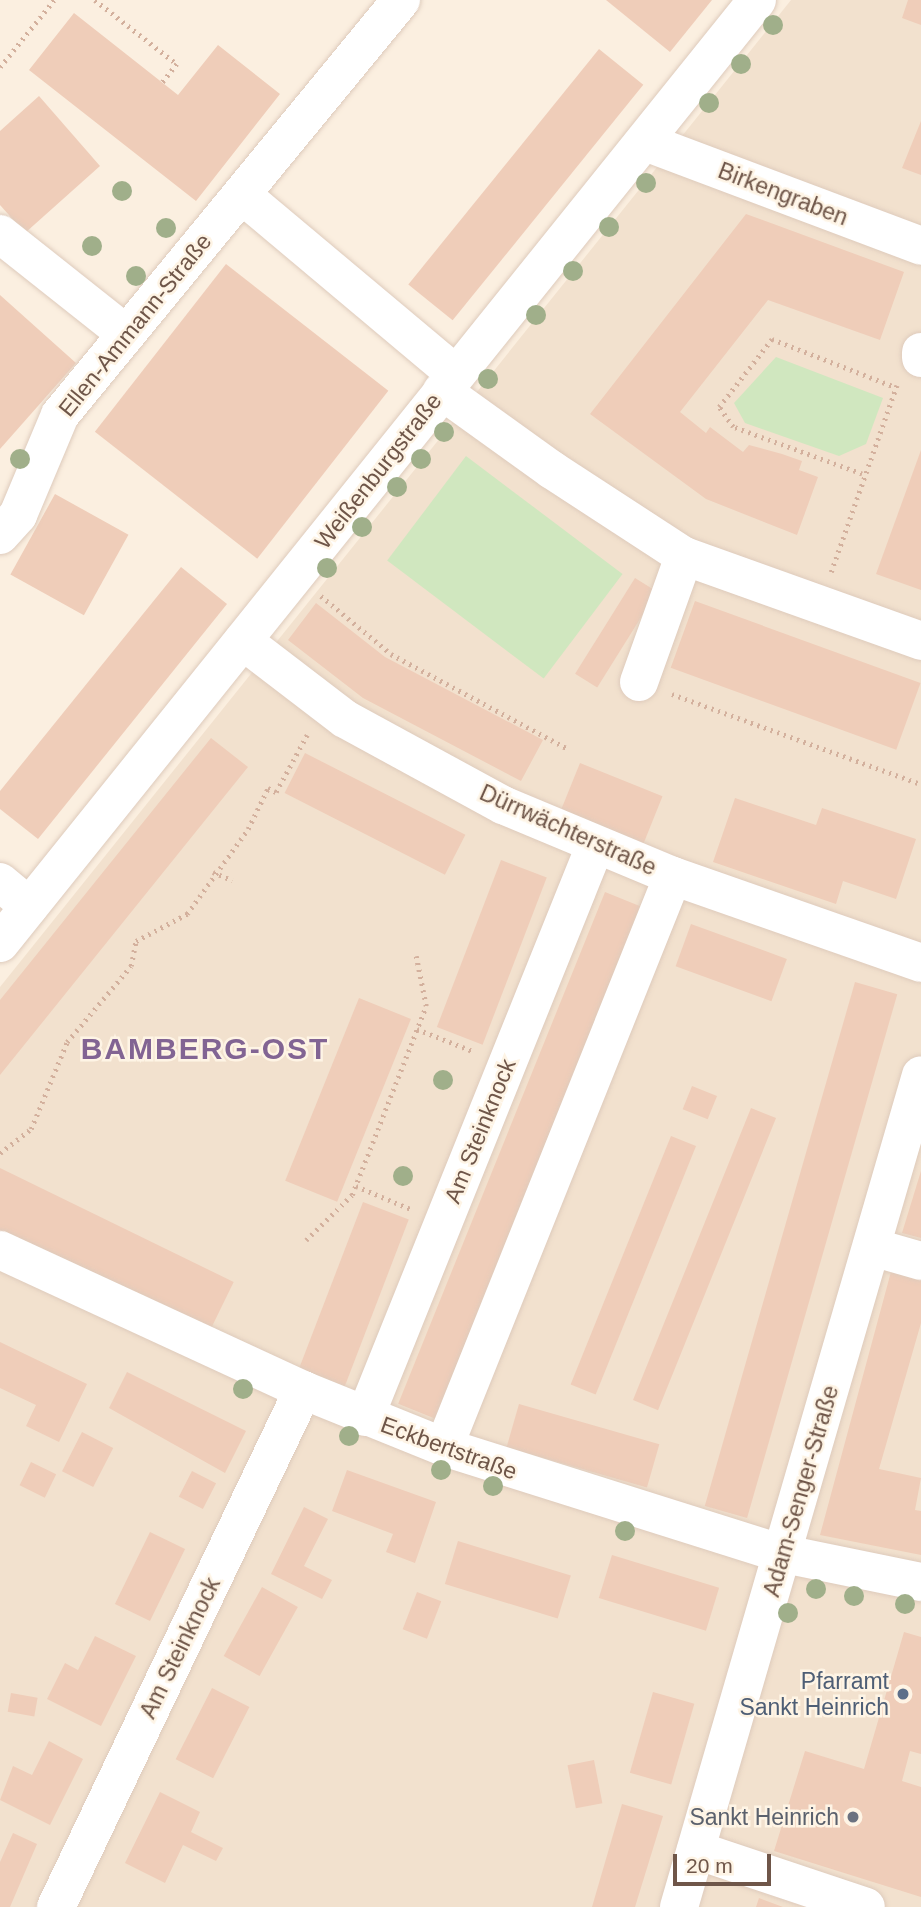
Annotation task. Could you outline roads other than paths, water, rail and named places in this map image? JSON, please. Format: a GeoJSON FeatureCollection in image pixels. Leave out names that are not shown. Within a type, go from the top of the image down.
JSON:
{"type":"FeatureCollection","features":[{"type":"Feature","properties":{"kind":"street","name":"Ellen-Ammann-Straße"},"geometry":{"type":"LineString","coordinates":[[0,535],[18,515],[60,415],[401,0]]}},
{"type":"Feature","properties":{"kind":"street","name":"Weißenburgstraße"},"geometry":{"type":"LineString","coordinates":[[0,943],[757,0]]}},
{"type":"Feature","properties":{"kind":"street","name":"Birkengraben"},"geometry":{"type":"LineString","coordinates":[[645,142],[921,246]]}},
{"type":"Feature","properties":{"kind":"street"},"geometry":{"type":"LineString","coordinates":[[242,195],[449,383],[552,470],[684,556],[921,641]]}},
{"type":"Feature","properties":{"kind":"street"},"geometry":{"type":"LineString","coordinates":[[0,234],[126,334]]}},
{"type":"Feature","properties":{"kind":"street"},"geometry":{"type":"LineString","coordinates":[[639,682],[684,556]]}},
{"type":"Feature","properties":{"kind":"street","name":"Dürrwächterstraße"},"geometry":{"type":"LineString","coordinates":[[243,641],[324,704],[411,757],[596,846],[673,876],[921,963]]}},
{"type":"Feature","properties":{"kind":"street","name":"Am Steinknock"},"geometry":{"type":"LineString","coordinates":[[365,1417],[596,846]]}},
{"type":"Feature","properties":{"kind":"street"},"geometry":{"type":"LineString","coordinates":[[444,1447],[673,876]]}},
{"type":"Feature","properties":{"kind":"street"},"geometry":{"type":"LineString","coordinates":[[0,882],[29,906]]}},
{"type":"Feature","properties":{"kind":"street","name":"Adam-Senger-Straße"},"geometry":{"type":"LineString","coordinates":[[679,1907],[784,1554],[921,1075]]}},
{"type":"Feature","properties":{"kind":"street"},"geometry":{"type":"LineString","coordinates":[[872,1247],[921,1261]]}},
{"type":"Feature","properties":{"kind":"street","name":"Eckbertstraße"},"geometry":{"type":"LineString","coordinates":[[0,1250],[303,1390],[444,1447],[784,1554],[921,1582]]}},
{"type":"Feature","properties":{"kind":"street","name":"Am Steinknock"},"geometry":{"type":"LineString","coordinates":[[56,1907],[303,1390]]}},
{"type":"Feature","properties":{"kind":"street"},"geometry":{"type":"LineString","coordinates":[[696,1850],[866,1907]]}},
{"type":"Feature","properties":{"kind":"place","name":"Pfarramt Sankt Heinrich"},"geometry":{"type":"Point","coordinates":[903,1694]}},
{"type":"Feature","properties":{"kind":"place","name":"Sankt Heinrich"},"geometry":{"type":"Point","coordinates":[853,1817]}},
{"type":"Feature","properties":{"kind":"district","name":"BAMBERG-OST"},"geometry":{"type":"Point","coordinates":[205,1049]}}]}
